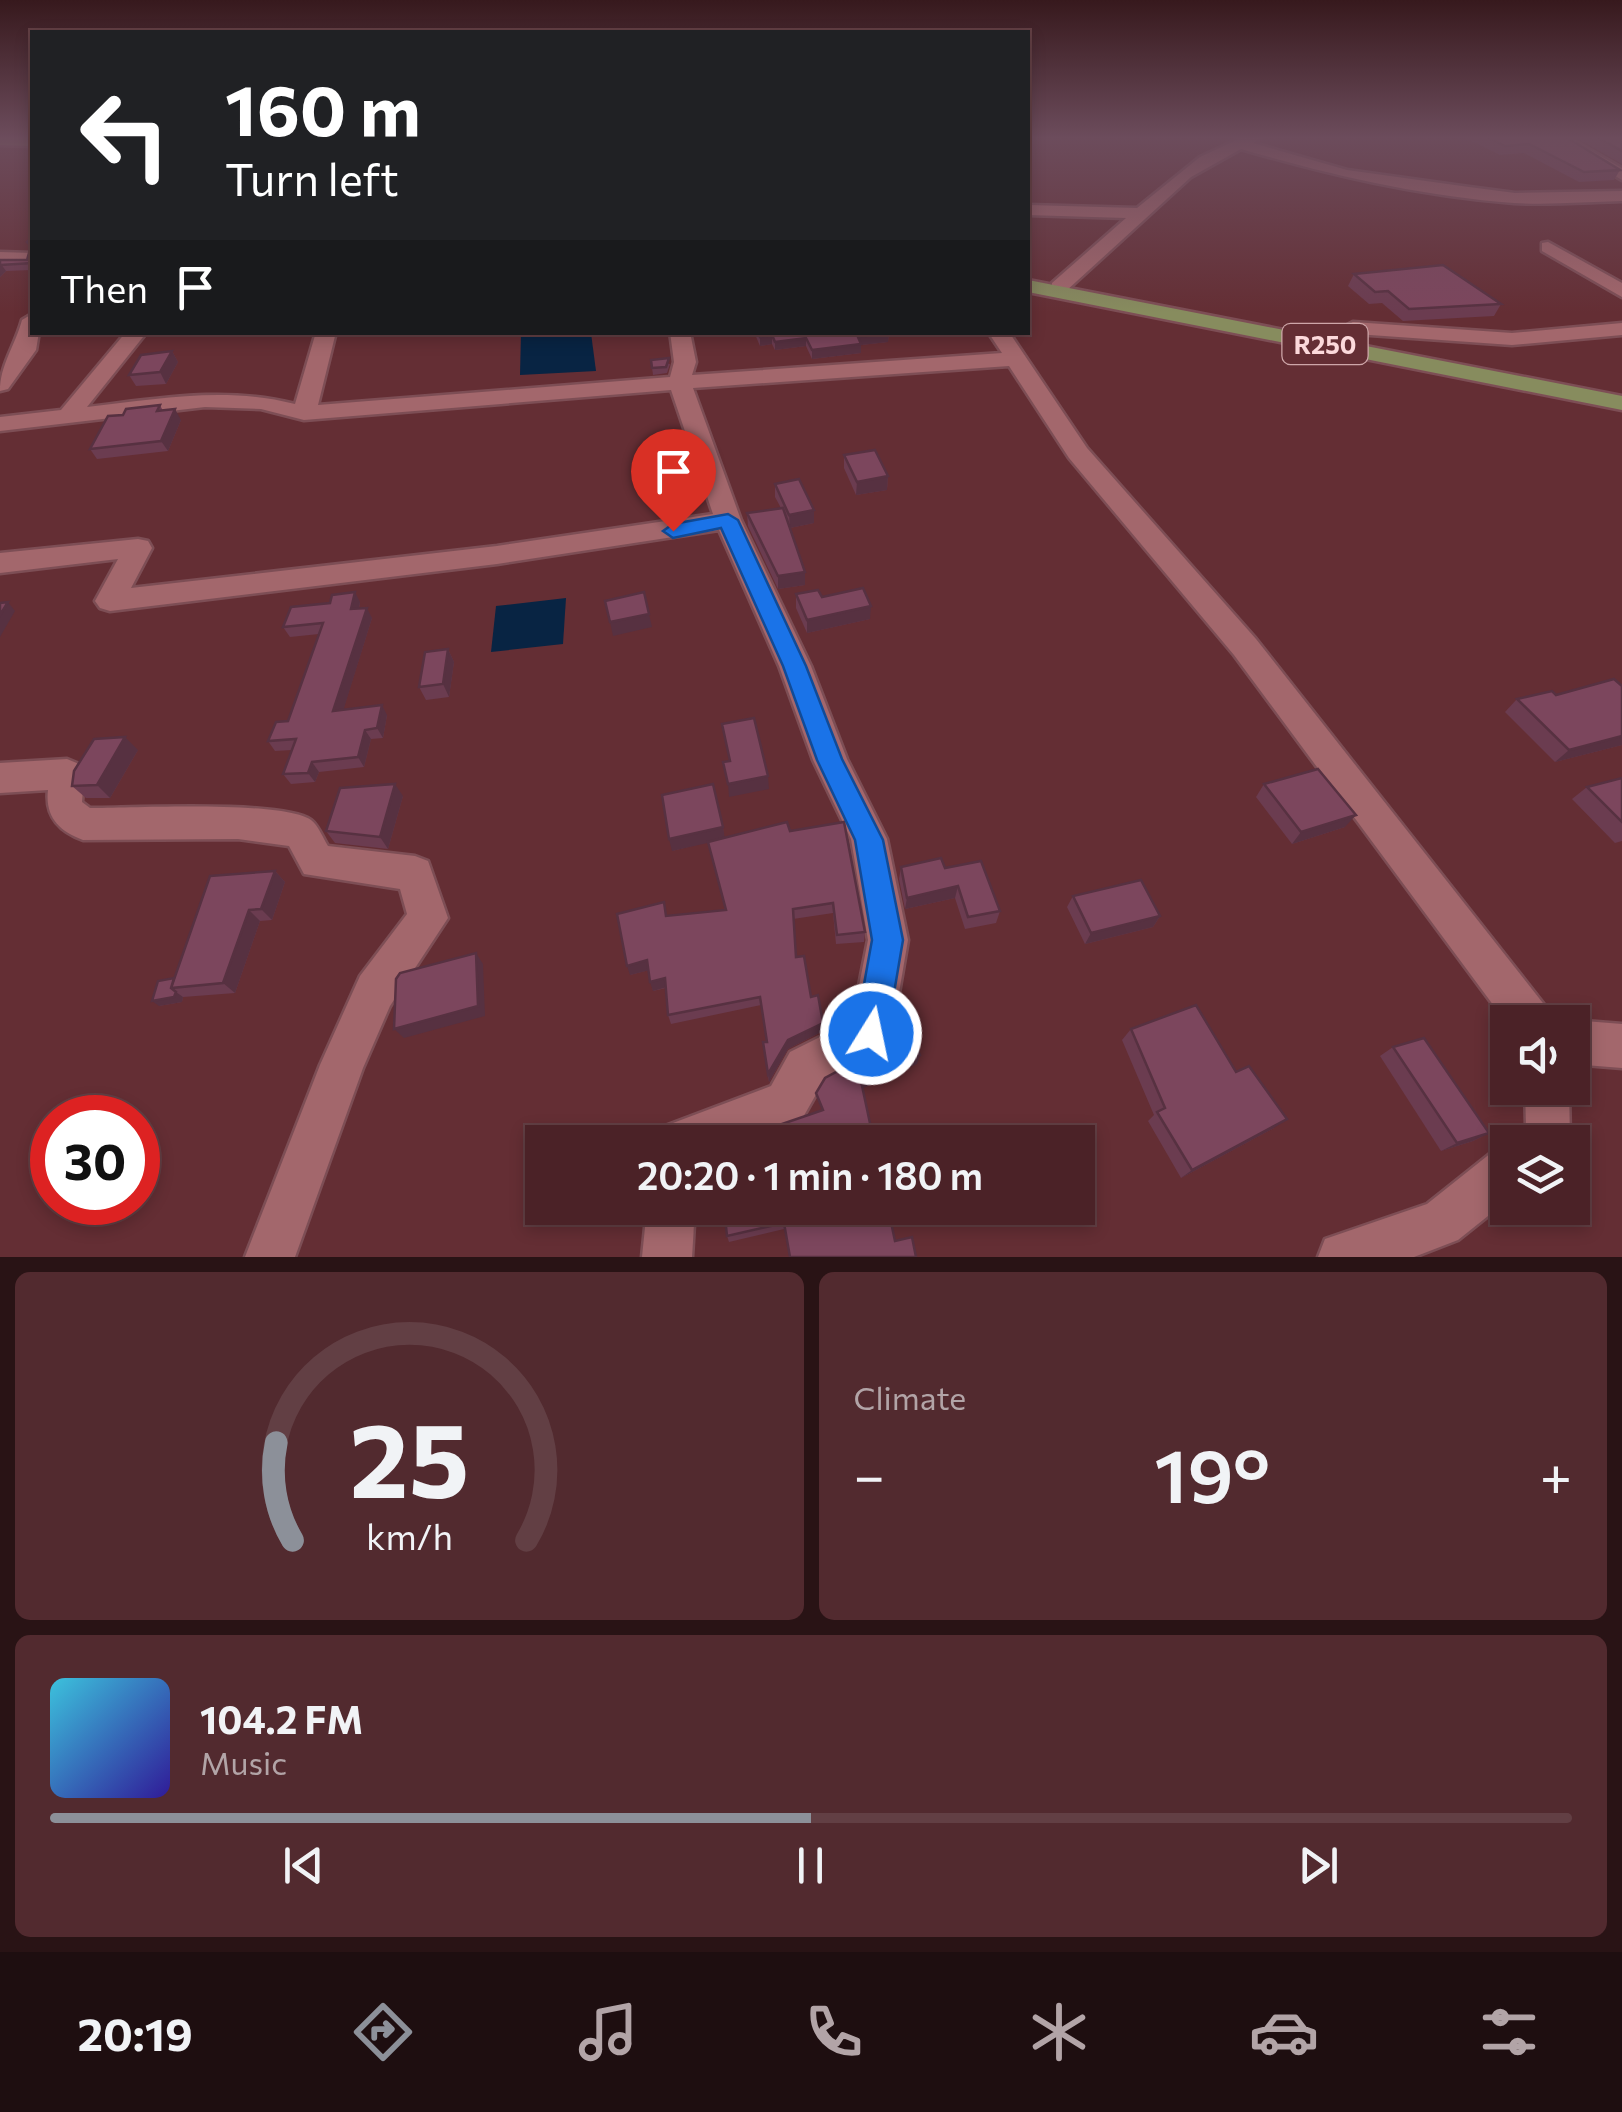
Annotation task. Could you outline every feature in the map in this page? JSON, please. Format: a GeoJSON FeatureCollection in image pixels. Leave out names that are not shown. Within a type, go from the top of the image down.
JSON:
{"type":"FeatureCollection","features":[{"type":"Feature","properties":{"kind":"main road","name":"R250"},"geometry":{"type":"LineString","coordinates":[[1030,284],[1622,400]]}},
{"type":"Feature","properties":{"kind":"main road","name":"R250"},"geometry":{"type":"LineString","coordinates":[[1030,284],[1622,400]]}},
{"type":"Feature","properties":{"kind":"street"},"geometry":{"type":"LineString","coordinates":[[1059,287],[1160,196]]}},
{"type":"Feature","properties":{"kind":"street"},"geometry":{"type":"LineString","coordinates":[[1497,196],[1622,196]]}},
{"type":"Feature","properties":{"kind":"street"},"geometry":{"type":"LineString","coordinates":[[1030,210],[1138,213]]}},
{"type":"Feature","properties":{"kind":"street"},"geometry":{"type":"LineString","coordinates":[[1548,246],[1622,291]]}},
{"type":"Feature","properties":{"kind":"street"},"geometry":{"type":"LineString","coordinates":[[0,257],[30,258]]}},
{"type":"Feature","properties":{"kind":"street"},"geometry":{"type":"LineString","coordinates":[[1330,340],[1353,328],[1512,339],[1622,329]]}},
{"type":"Feature","properties":{"kind":"street"},"geometry":{"type":"LineString","coordinates":[[0,384],[25,350],[30,329]]}},
{"type":"Feature","properties":{"kind":"street"},"geometry":{"type":"LineString","coordinates":[[67,417],[135,335]]}},
{"type":"Feature","properties":{"kind":"street"},"geometry":{"type":"LineString","coordinates":[[304,413],[325,335]]}},
{"type":"Feature","properties":{"kind":"street"},"geometry":{"type":"LineString","coordinates":[[680,335],[685,362],[680,382],[728,520],[794,666],[830,760],[869,840],[888,940],[871,1034],[806,1068],[786,1103],[727,1125]]}},
{"type":"Feature","properties":{"kind":"street"},"geometry":{"type":"LineString","coordinates":[[0,424],[205,400],[262,402],[304,413],[680,382],[1006,346],[1078,453],[1245,647],[1518,1005]]}},
{"type":"Feature","properties":{"kind":"street"},"geometry":{"type":"LineString","coordinates":[[0,563],[138,548],[110,601],[492,558],[728,520]]}},
{"type":"Feature","properties":{"kind":"street"},"geometry":{"type":"LineString","coordinates":[[0,778],[66,774],[64,808],[84,824],[253,825],[300,832],[317,862],[415,873],[428,918],[376,992],[362,1021],[270,1257]]}},
{"type":"Feature","properties":{"kind":"street"},"geometry":{"type":"LineString","coordinates":[[1590,1043],[1622,1046]]}},
{"type":"Feature","properties":{"kind":"street"},"geometry":{"type":"LineString","coordinates":[[1344,1257],[1441,1223],[1490,1184]]}},
{"type":"Feature","properties":{"kind":"street"},"geometry":{"type":"LineString","coordinates":[[667,1257],[670,1225]]}},
{"type":"Feature","properties":{"kind":"water"},"geometry":{"type":"Polygon","coordinates":[[[521,335],[591,335],[596,371],[520,375],[521,335]]]}},
{"type":"Feature","properties":{"kind":"water"},"geometry":{"type":"Polygon","coordinates":[[[566,598],[563,644],[491,652],[496,606],[566,598]]]}},
{"type":"Feature","properties":{"kind":"building"},"geometry":{"type":"Polygon","coordinates":[[[30,250],[30,263],[0,265],[0,260],[27,260],[30,250]]]}},
{"type":"Feature","properties":{"kind":"building"},"geometry":{"type":"Polygon","coordinates":[[[1443,265],[1501,304],[1409,309],[1388,291],[1375,292],[1354,274],[1443,265]]]}},
{"type":"Feature","properties":{"kind":"building"},"geometry":{"type":"Polygon","coordinates":[[[772,335],[874,335],[858,337],[861,344],[812,350],[806,338],[775,342],[772,335]]]}},
{"type":"Feature","properties":{"kind":"building"},"geometry":{"type":"Polygon","coordinates":[[[172,351],[160,372],[129,375],[141,355],[172,351]]]}},
{"type":"Feature","properties":{"kind":"building"},"geometry":{"type":"Polygon","coordinates":[[[669,358],[666,367],[652,368],[651,360],[669,358]]]}},
{"type":"Feature","properties":{"kind":"building"},"geometry":{"type":"Polygon","coordinates":[[[160,405],[157,411],[175,409],[161,441],[90,449],[108,416],[123,415],[126,409],[160,405]]]}},
{"type":"Feature","properties":{"kind":"building"},"geometry":{"type":"Polygon","coordinates":[[[875,450],[888,476],[857,482],[844,455],[875,450]]]}},
{"type":"Feature","properties":{"kind":"building"},"geometry":{"type":"Polygon","coordinates":[[[799,479],[814,510],[789,515],[775,484],[799,479]]]}},
{"type":"Feature","properties":{"kind":"building"},"geometry":{"type":"Polygon","coordinates":[[[783,508],[805,572],[778,576],[747,513],[783,508]]]}},
{"type":"Feature","properties":{"kind":"building"},"geometry":{"type":"Polygon","coordinates":[[[863,588],[871,606],[807,620],[796,594],[818,590],[822,597],[863,588]]]}},
{"type":"Feature","properties":{"kind":"building"},"geometry":{"type":"Polygon","coordinates":[[[355,592],[351,609],[367,608],[333,711],[382,705],[377,728],[365,730],[358,757],[312,762],[308,773],[283,774],[296,739],[268,741],[276,722],[288,721],[323,623],[283,627],[291,607],[330,603],[332,595],[355,592]]]}},
{"type":"Feature","properties":{"kind":"building"},"geometry":{"type":"Polygon","coordinates":[[[644,592],[649,614],[610,622],[605,601],[644,592]]]}},
{"type":"Feature","properties":{"kind":"building"},"geometry":{"type":"Polygon","coordinates":[[[448,649],[443,684],[419,687],[425,652],[448,649]]]}},
{"type":"Feature","properties":{"kind":"building"},"geometry":{"type":"Polygon","coordinates":[[[1614,679],[1622,686],[1622,736],[1569,750],[1517,699],[1552,691],[1556,695],[1614,679]]]}},
{"type":"Feature","properties":{"kind":"building"},"geometry":{"type":"Polygon","coordinates":[[[754,718],[768,776],[728,784],[723,762],[730,761],[722,724],[754,718]]]}},
{"type":"Feature","properties":{"kind":"building"},"geometry":{"type":"Polygon","coordinates":[[[125,737],[97,785],[72,786],[74,771],[94,739],[125,737]]]}},
{"type":"Feature","properties":{"kind":"building"},"geometry":{"type":"Polygon","coordinates":[[[1318,769],[1356,815],[1301,832],[1264,784],[1318,769]]]}},
{"type":"Feature","properties":{"kind":"building"},"geometry":{"type":"Polygon","coordinates":[[[1622,778],[1622,822],[1587,787],[1622,778]]]}},
{"type":"Feature","properties":{"kind":"building"},"geometry":{"type":"Polygon","coordinates":[[[395,784],[380,837],[326,831],[340,788],[395,784]]]}},
{"type":"Feature","properties":{"kind":"building"},"geometry":{"type":"Polygon","coordinates":[[[713,784],[723,827],[669,839],[662,795],[713,784]]]}},
{"type":"Feature","properties":{"kind":"building"},"geometry":{"type":"Polygon","coordinates":[[[787,822],[790,831],[844,822],[865,932],[837,935],[833,903],[793,909],[796,957],[804,956],[811,997],[818,995],[823,1023],[788,1040],[768,1074],[760,997],[668,1015],[665,978],[650,982],[647,960],[627,966],[617,914],[664,902],[666,916],[726,910],[708,842],[787,822]]]}},
{"type":"Feature","properties":{"kind":"building"},"geometry":{"type":"Polygon","coordinates":[[[941,858],[945,868],[981,861],[1000,911],[968,917],[958,886],[907,898],[901,867],[941,858]]]}},
{"type":"Feature","properties":{"kind":"building"},"geometry":{"type":"Polygon","coordinates":[[[275,871],[261,909],[249,910],[223,983],[171,988],[210,876],[275,871]]]}},
{"type":"Feature","properties":{"kind":"building"},"geometry":{"type":"Polygon","coordinates":[[[1141,880],[1160,916],[1091,933],[1073,896],[1141,880]]]}},
{"type":"Feature","properties":{"kind":"building"},"geometry":{"type":"Polygon","coordinates":[[[476,953],[478,1006],[394,1029],[396,979],[400,973],[476,953]]]}},
{"type":"Feature","properties":{"kind":"building"},"geometry":{"type":"Polygon","coordinates":[[[174,978],[174,997],[152,1001],[158,981],[174,978]]]}},
{"type":"Feature","properties":{"kind":"building"},"geometry":{"type":"Polygon","coordinates":[[[1196,1005],[1236,1072],[1249,1066],[1287,1119],[1192,1170],[1157,1112],[1165,1108],[1131,1029],[1196,1005]]]}},
{"type":"Feature","properties":{"kind":"building"},"geometry":{"type":"Polygon","coordinates":[[[907,1027],[920,1055],[861,1081],[870,1125],[779,1125],[823,1110],[816,1093],[825,1078],[890,1043],[895,1032],[907,1027]]]}},
{"type":"Feature","properties":{"kind":"building"},"geometry":{"type":"Polygon","coordinates":[[[1424,1038],[1489,1133],[1457,1143],[1393,1047],[1424,1038]]]}},
{"type":"Feature","properties":{"kind":"building"},"geometry":{"type":"Polygon","coordinates":[[[726,1225],[775,1225],[727,1236],[726,1225]]]}},
{"type":"Feature","properties":{"kind":"building"},"geometry":{"type":"Polygon","coordinates":[[[784,1225],[892,1225],[895,1241],[912,1237],[916,1257],[790,1257],[784,1225]]]}},
{"type":"Feature","properties":{"kind":"route"},"geometry":{"type":"LineString","coordinates":[[673,531],[728,520],[794,666],[830,760],[869,840],[888,940],[871,1034]]}}]}
